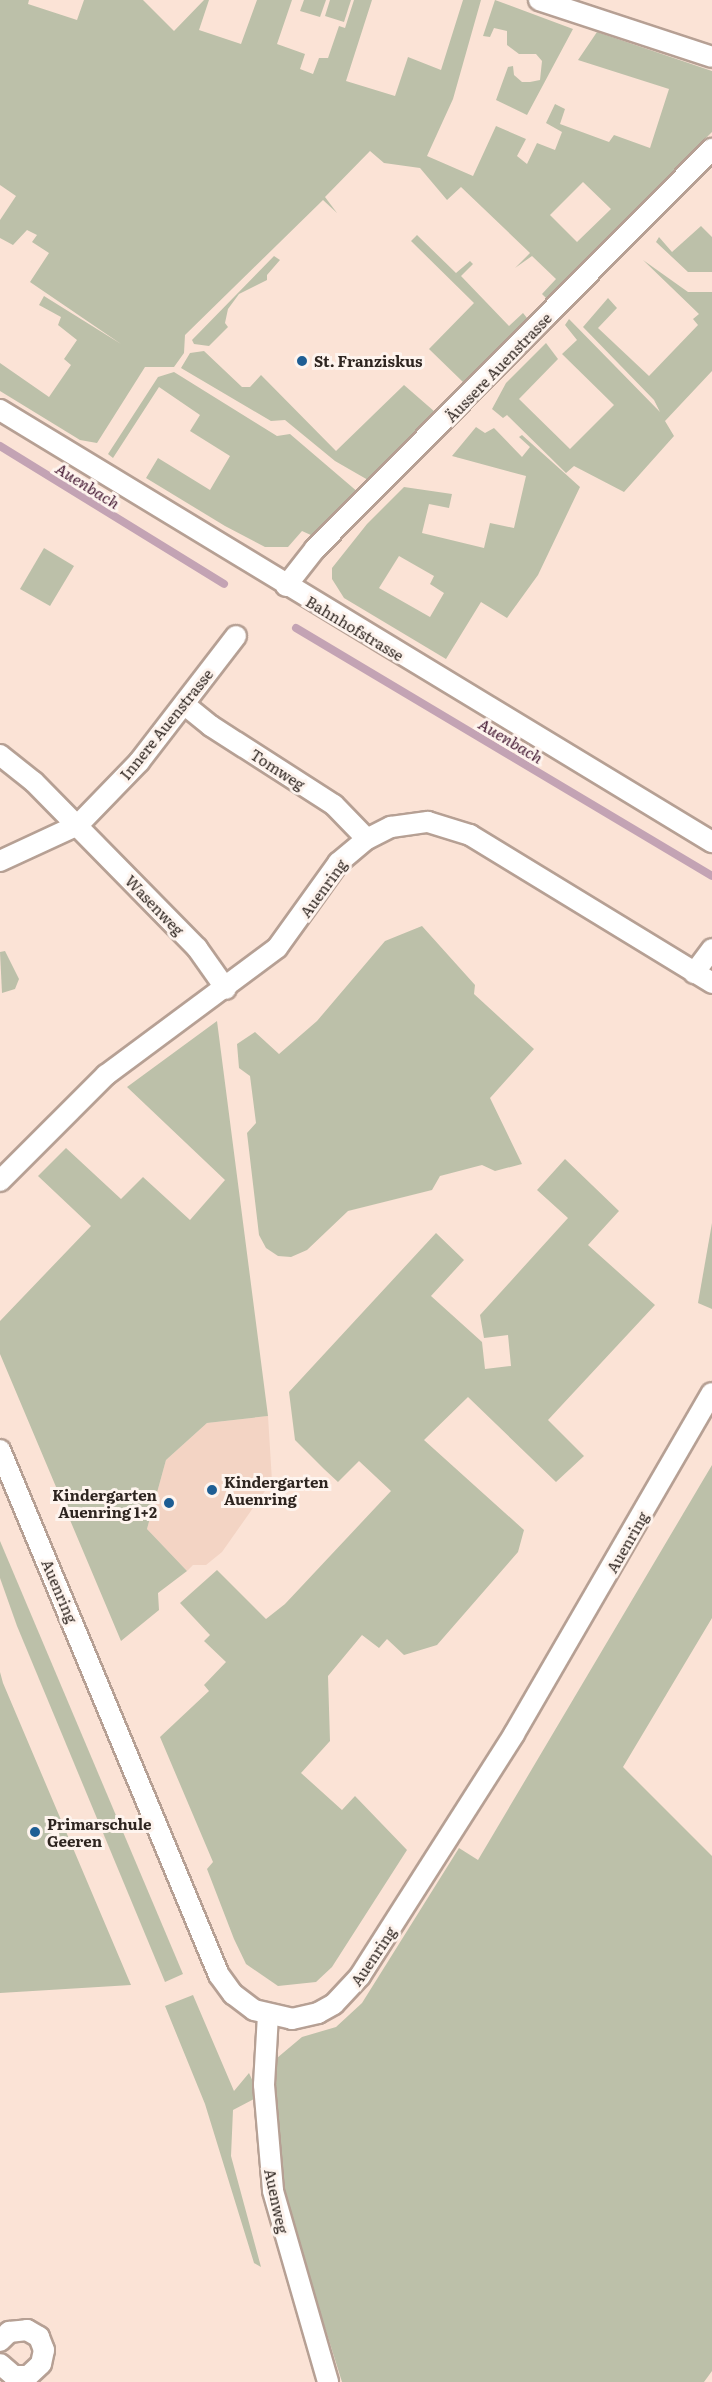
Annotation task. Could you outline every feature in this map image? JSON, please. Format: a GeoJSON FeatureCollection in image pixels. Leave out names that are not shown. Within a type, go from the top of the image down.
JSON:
{"type":"FeatureCollection","features":[{"type":"Feature","properties":{"kind":"street"},"geometry":{"type":"LineString","coordinates":[[539,0],[712,57]]}},
{"type":"Feature","properties":{"kind":"street","name":"Äussere Auenstrasse"},"geometry":{"type":"LineString","coordinates":[[286,586],[315,549],[712,148]]}},
{"type":"Feature","properties":{"kind":"street","name":"Bahnhofstrasse"},"geometry":{"type":"LineString","coordinates":[[0,410],[286,586],[712,842]]}},
{"type":"Feature","properties":{"kind":"street","name":"Innere Auenstrasse"},"geometry":{"type":"LineString","coordinates":[[0,861],[78,825],[139,762],[236,636]]}},
{"type":"Feature","properties":{"kind":"street","name":"Tomweg"},"geometry":{"type":"LineString","coordinates":[[185,705],[211,726],[334,805],[367,839]]}},
{"type":"Feature","properties":{"kind":"street","name":"Wasenweg"},"geometry":{"type":"LineString","coordinates":[[0,755],[78,825],[197,948],[226,989]]}},
{"type":"Feature","properties":{"kind":"street","name":"Auenring"},"geometry":{"type":"LineString","coordinates":[[0,1181],[106,1075],[226,989],[277,948],[338,863],[367,839],[391,827],[415,822],[458,830],[712,983]]}},
{"type":"Feature","properties":{"kind":"street"},"geometry":{"type":"LineString","coordinates":[[694,973],[712,949]]}},
{"type":"Feature","properties":{"kind":"street","name":"Auenring"},"geometry":{"type":"LineString","coordinates":[[0,1450],[219,1975],[242,2002],[268,2015],[292,2019],[318,2013],[349,1991],[360,1976],[542,1687],[712,1393]]}},
{"type":"Feature","properties":{"kind":"street","name":"Auenweg"},"geometry":{"type":"LineString","coordinates":[[268,2015],[264,2085],[273,2191],[328,2382]]}},
{"type":"Feature","properties":{"kind":"street"},"geometry":{"type":"LineString","coordinates":[[0,2341],[14,2330],[27,2330],[39,2337],[44,2350],[41,2364],[28,2376],[14,2376],[0,2364]]}},
{"type":"Feature","properties":{"kind":"shaded area","name":"Kindergarten Auenring"},"geometry":{"type":"Polygon","coordinates":[[[268,1416],[272,1481],[222,1552],[206,1565],[193,1565],[187,1571],[147,1529],[166,1460],[207,1423],[268,1416]]]}},
{"type":"Feature","properties":{"kind":"green space"},"geometry":{"type":"Polygon","coordinates":[[[0,0],[29,0],[28,4],[77,20],[84,0],[143,0],[174,31],[204,0],[209,0],[199,30],[241,44],[257,0],[292,0],[277,44],[305,54],[300,69],[313,74],[319,58],[328,58],[339,26],[345,28],[354,0],[372,0],[346,81],[395,96],[408,57],[441,70],[463,0],[481,0],[453,99],[427,156],[473,176],[496,126],[526,139],[517,156],[527,164],[537,143],[555,150],[562,132],[546,123],[555,104],[565,109],[560,124],[609,142],[614,135],[650,148],[669,89],[578,60],[597,32],[712,71],[712,132],[546,298],[542,294],[556,279],[532,256],[515,268],[530,253],[461,187],[447,200],[420,168],[384,163],[370,151],[325,197],[337,213],[323,200],[185,335],[184,353],[174,367],[145,367],[97,443],[80,440],[0,391],[0,363],[49,397],[71,365],[64,359],[77,340],[58,325],[61,317],[39,305],[44,296],[121,344],[30,282],[49,253],[32,242],[37,235],[27,230],[13,245],[0,238],[0,220],[16,196],[0,185],[0,0]],[[583,182],[550,215],[577,242],[611,209],[583,182]]]}},
{"type":"Feature","properties":{"kind":"green space"},"geometry":{"type":"Polygon","coordinates":[[[304,0],[326,0],[320,17],[300,11],[304,0]]]}},
{"type":"Feature","properties":{"kind":"green space"},"geometry":{"type":"Polygon","coordinates":[[[330,0],[351,0],[344,22],[325,16],[330,0]]]}},
{"type":"Feature","properties":{"kind":"green space"},"geometry":{"type":"Polygon","coordinates":[[[495,0],[573,29],[527,115],[496,100],[508,67],[513,66],[514,75],[522,82],[530,82],[540,80],[542,61],[536,54],[519,54],[507,45],[507,31],[494,28],[490,37],[483,36],[495,0]]]}},
{"type":"Feature","properties":{"kind":"green space"},"geometry":{"type":"Polygon","coordinates":[[[701,226],[712,237],[712,272],[688,272],[656,242],[659,237],[672,252],[701,226]]]}},
{"type":"Feature","properties":{"kind":"green space"},"geometry":{"type":"Polygon","coordinates":[[[417,235],[456,273],[470,261],[473,264],[461,276],[509,326],[523,313],[527,318],[464,383],[429,349],[474,303],[411,241],[417,235]]]}},
{"type":"Feature","properties":{"kind":"green space"},"geometry":{"type":"Polygon","coordinates":[[[274,256],[280,260],[267,275],[267,280],[239,294],[228,309],[225,323],[228,327],[209,346],[194,344],[192,340],[274,256]]]}},
{"type":"Feature","properties":{"kind":"green space"},"geometry":{"type":"Polygon","coordinates":[[[643,260],[688,292],[712,292],[712,371],[665,421],[674,436],[624,492],[574,466],[566,473],[507,415],[503,418],[492,409],[506,383],[546,343],[558,359],[519,399],[570,449],[614,405],[562,354],[577,340],[565,325],[569,319],[660,412],[654,400],[583,327],[608,298],[617,308],[598,328],[649,376],[698,325],[693,319],[699,314],[643,260]]]}},
{"type":"Feature","properties":{"kind":"green space"},"geometry":{"type":"Polygon","coordinates":[[[204,351],[242,387],[250,387],[261,375],[336,451],[404,385],[435,412],[368,480],[335,461],[285,420],[271,421],[181,368],[190,353],[204,351]]]}},
{"type":"Feature","properties":{"kind":"green space"},"geometry":{"type":"Polygon","coordinates":[[[174,372],[277,436],[290,434],[359,493],[313,536],[302,531],[288,547],[265,547],[225,526],[146,478],[158,458],[210,490],[230,456],[190,431],[200,415],[159,387],[113,458],[108,454],[158,377],[174,372]]]}},
{"type":"Feature","properties":{"kind":"green space"},"geometry":{"type":"Polygon","coordinates":[[[476,427],[485,433],[494,428],[522,457],[530,447],[519,437],[522,435],[580,487],[538,575],[507,618],[481,602],[446,659],[344,598],[332,579],[332,568],[367,524],[404,487],[452,494],[449,508],[429,504],[422,533],[484,548],[490,523],[514,528],[526,476],[452,456],[476,427]],[[399,556],[379,588],[430,617],[444,593],[430,584],[434,576],[399,556]]]}},
{"type":"Feature","properties":{"kind":"green space"},"geometry":{"type":"Polygon","coordinates":[[[44,548],[74,566],[50,606],[20,589],[44,548]]]}},
{"type":"Feature","properties":{"kind":"green space"},"geometry":{"type":"Polygon","coordinates":[[[422,926],[475,985],[474,994],[534,1049],[490,1098],[522,1164],[495,1171],[482,1165],[440,1176],[432,1190],[348,1211],[307,1250],[291,1257],[278,1256],[266,1248],[259,1235],[247,1133],[256,1123],[250,1076],[239,1068],[237,1044],[255,1032],[279,1054],[317,1021],[385,941],[422,926]]]}},
{"type":"Feature","properties":{"kind":"green space"},"geometry":{"type":"Polygon","coordinates":[[[5,951],[19,979],[15,989],[2,993],[0,952],[5,951]]]}},
{"type":"Feature","properties":{"kind":"green space"},"geometry":{"type":"Polygon","coordinates":[[[217,1021],[268,1416],[207,1423],[166,1460],[147,1529],[187,1571],[158,1593],[159,1610],[121,1641],[0,1354],[0,1321],[91,1226],[38,1176],[66,1148],[121,1199],[143,1177],[190,1220],[225,1180],[127,1087],[217,1021]]]}},
{"type":"Feature","properties":{"kind":"green space"},"geometry":{"type":"Polygon","coordinates":[[[565,1159],[619,1211],[588,1245],[655,1305],[548,1420],[584,1456],[556,1482],[468,1397],[424,1440],[524,1530],[518,1552],[437,1645],[404,1655],[387,1639],[379,1648],[362,1635],[328,1676],[330,1741],[301,1773],[342,1810],[355,1796],[407,1850],[332,1967],[316,1982],[278,1986],[246,1964],[234,1939],[207,1869],[213,1862],[160,1737],[209,1691],[204,1685],[226,1662],[204,1641],[210,1635],[180,1603],[217,1570],[266,1619],[285,1604],[391,1491],[359,1461],[338,1482],[324,1469],[295,1440],[289,1392],[436,1233],[464,1260],[431,1296],[482,1342],[485,1369],[511,1366],[508,1335],[484,1338],[480,1315],[568,1218],[537,1190],[565,1159]]]}},
{"type":"Feature","properties":{"kind":"green space"},"geometry":{"type":"Polygon","coordinates":[[[712,1223],[712,1309],[698,1303],[712,1223]]]}},
{"type":"Feature","properties":{"kind":"green space"},"geometry":{"type":"Polygon","coordinates":[[[712,1465],[712,1618],[623,1767],[712,1856],[712,2371],[704,2382],[342,2382],[280,2184],[274,2136],[277,2058],[302,2037],[336,2027],[362,2003],[459,1848],[478,1860],[712,1465]]]}},
{"type":"Feature","properties":{"kind":"green space"},"geometry":{"type":"Polygon","coordinates":[[[0,1541],[183,1974],[165,1982],[17,1626],[0,1578],[0,1541]]]}},
{"type":"Feature","properties":{"kind":"green space","name":"Primarschule Geeren"},"geometry":{"type":"Polygon","coordinates":[[[0,1672],[3,1683],[131,1985],[0,1993],[0,1672]]]}},
{"type":"Feature","properties":{"kind":"green space"},"geometry":{"type":"Polygon","coordinates":[[[193,1995],[234,2091],[249,2073],[255,2086],[254,2099],[233,2110],[231,2156],[261,2267],[254,2263],[205,2104],[165,2006],[193,1995]]]}},
{"type":"Feature","properties":{"kind":"waterway","name":"Auenbach"},"geometry":{"type":"LineString","coordinates":[[0,446],[224,584]]}},
{"type":"Feature","properties":{"kind":"waterway","name":"Auenbach"},"geometry":{"type":"LineString","coordinates":[[296,628],[712,876]]}},
{"type":"Feature","properties":{"kind":"place","name":"St. Franziskus"},"geometry":{"type":"Point","coordinates":[302,361]}},
{"type":"Feature","properties":{"kind":"place","name":"Kindergarten Auenring"},"geometry":{"type":"Point","coordinates":[212,1490]}},
{"type":"Feature","properties":{"kind":"place","name":"Kindergarten Auenring 1+2"},"geometry":{"type":"Point","coordinates":[169,1503]}},
{"type":"Feature","properties":{"kind":"place","name":"Primarschule Geeren"},"geometry":{"type":"Point","coordinates":[35,1832]}}]}
